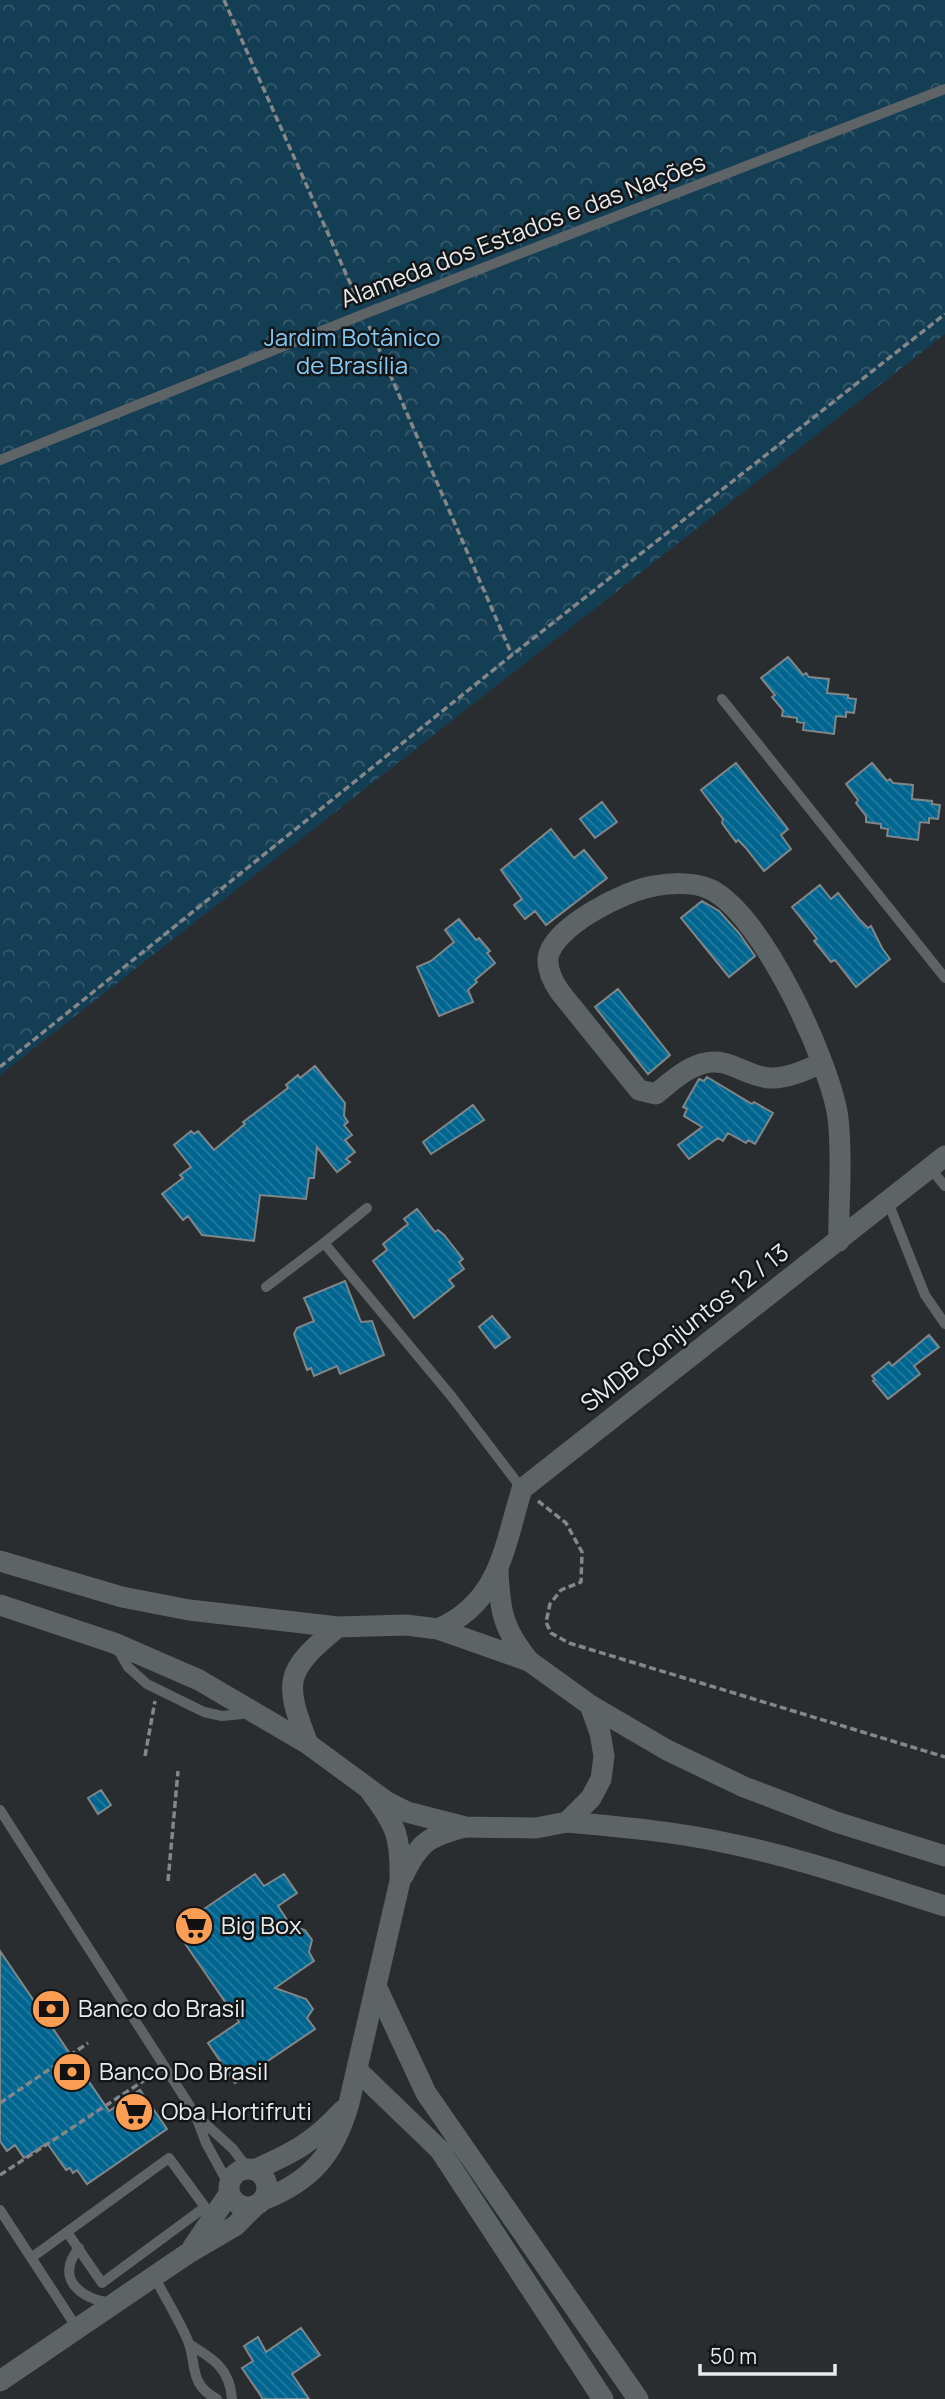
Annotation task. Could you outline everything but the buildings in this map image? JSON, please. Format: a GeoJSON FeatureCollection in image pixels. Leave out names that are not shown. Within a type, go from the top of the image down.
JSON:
{"type":"FeatureCollection","features":[{"type":"Feature","properties":{"kind":"street"},"geometry":{"type":"LineString","coordinates":[[822,1063],[796,1074],[771,1079],[743,1072],[723,1063],[704,1063],[678,1076],[656,1094],[639,1090],[560,992],[552,980],[548,956],[563,932],[623,896],[653,886],[683,884],[708,888],[735,908],[761,939],[779,969],[822,1063],[832,1088],[838,1120],[839,1241]]}},
{"type":"Feature","properties":{"kind":"street","name":"SMDB Conjuntos 12 / 13"},"geometry":{"type":"LineString","coordinates":[[522,1489],[937,1162]]}},
{"type":"Feature","properties":{"kind":"street"},"geometry":{"type":"LineString","coordinates":[[438,1629],[469,1611],[486,1592],[497,1569],[522,1489]]}},
{"type":"Feature","properties":{"kind":"street"},"geometry":{"type":"LineString","coordinates":[[0,1561],[122,1597],[189,1610],[338,1627],[385,1625],[438,1629],[529,1661]]}},
{"type":"Feature","properties":{"kind":"street"},"geometry":{"type":"LineString","coordinates":[[497,1569],[503,1619],[515,1643],[529,1661],[590,1705],[667,1750],[744,1787],[835,1822],[945,1856]]}},
{"type":"Feature","properties":{"kind":"street"},"geometry":{"type":"LineString","coordinates":[[5,1609],[114,1643],[199,1681],[308,1744],[370,1791],[407,1812],[466,1827],[536,1828],[567,1822],[655,1830],[723,1842],[792,1859],[945,1906]]}},
{"type":"Feature","properties":{"kind":"street"},"geometry":{"type":"LineString","coordinates":[[308,1744],[292,1694],[293,1676],[300,1661],[338,1627]]}},
{"type":"Feature","properties":{"kind":"street"},"geometry":{"type":"LineString","coordinates":[[567,1822],[591,1798],[601,1779],[604,1756],[600,1733],[590,1705]]}},
{"type":"Feature","properties":{"kind":"street"},"geometry":{"type":"LineString","coordinates":[[229,2189],[234,2202],[241,2206],[259,2203],[289,2189],[319,2164],[343,2126],[400,1881],[401,1855],[397,1834],[390,1818],[370,1791]]}},
{"type":"Feature","properties":{"kind":"street"},"geometry":{"type":"LineString","coordinates":[[400,1881],[419,1847],[442,1833],[466,1827]]}},
{"type":"Feature","properties":{"kind":"street"},"geometry":{"type":"LineString","coordinates":[[376,1986],[426,2094],[638,2399]]}},
{"type":"Feature","properties":{"kind":"street"},"geometry":{"type":"LineString","coordinates":[[357,2070],[440,2150],[603,2399]]}},
{"type":"Feature","properties":{"kind":"street"},"geometry":{"type":"LineString","coordinates":[[187,2254],[238,2172],[299,2149],[318,2137],[349,2103]]}},
{"type":"Feature","properties":{"kind":"street"},"geometry":{"type":"LineString","coordinates":[[0,2381],[187,2254],[235,2226],[266,2194],[264,2177],[251,2169]]}},
{"type":"Feature","properties":{"kind":"lane","name":"Alameda dos Estados e das Nações"},"geometry":{"type":"LineString","coordinates":[[0,460],[364,314],[945,89]]}},
{"type":"Feature","properties":{"kind":"lane"},"geometry":{"type":"LineString","coordinates":[[722,699],[945,978]]}},
{"type":"Feature","properties":{"kind":"lane"},"geometry":{"type":"LineString","coordinates":[[937,1162],[945,1186]]}},
{"type":"Feature","properties":{"kind":"lane"},"geometry":{"type":"LineString","coordinates":[[888,1202],[925,1296],[945,1324]]}},
{"type":"Feature","properties":{"kind":"lane"},"geometry":{"type":"LineString","coordinates":[[266,1287],[367,1208]]}},
{"type":"Feature","properties":{"kind":"lane"},"geometry":{"type":"LineString","coordinates":[[324,1243],[452,1397],[522,1489]]}},
{"type":"Feature","properties":{"kind":"lane"},"geometry":{"type":"LineString","coordinates":[[0,1810],[195,2114],[229,2189]]}},
{"type":"Feature","properties":{"kind":"lane"},"geometry":{"type":"LineString","coordinates":[[195,2114],[251,2169]]}},
{"type":"Feature","properties":{"kind":"lane"},"geometry":{"type":"LineString","coordinates":[[31,2258],[169,2158],[205,2207],[102,2283],[67,2232]]}},
{"type":"Feature","properties":{"kind":"lane"},"geometry":{"type":"LineString","coordinates":[[0,2210],[77,2328]]}},
{"type":"Feature","properties":{"kind":"lane"},"geometry":{"type":"LineString","coordinates":[[79,2248],[70,2259],[68,2274],[80,2294],[96,2301],[115,2303]]}},
{"type":"Feature","properties":{"kind":"lane"},"geometry":{"type":"LineString","coordinates":[[154,2276],[189,2344],[192,2367],[199,2382],[217,2399]]}},
{"type":"Feature","properties":{"kind":"lane"},"geometry":{"type":"LineString","coordinates":[[189,2344],[222,2368],[231,2383],[232,2399]]}},
{"type":"Feature","properties":{"kind":"path"},"geometry":{"type":"LineString","coordinates":[[0,1067],[512,655],[945,314]]}},
{"type":"Feature","properties":{"kind":"path"},"geometry":{"type":"LineString","coordinates":[[522,1489],[566,1523],[582,1552],[581,1582],[561,1590],[550,1604],[546,1622],[551,1633],[569,1643],[945,1757]]}},
{"type":"Feature","properties":{"kind":"path"},"geometry":{"type":"LineString","coordinates":[[145,1756],[158,1688]]}},
{"type":"Feature","properties":{"kind":"path"},"geometry":{"type":"LineString","coordinates":[[168,1881],[178,1772]]}},
{"type":"Feature","properties":{"kind":"path"},"geometry":{"type":"LineString","coordinates":[[0,2103],[88,2043]]}},
{"type":"Feature","properties":{"kind":"path"},"geometry":{"type":"LineString","coordinates":[[0,2175],[164,2067]]}},
{"type":"Feature","properties":{"kind":"green space","name":"Jardim Botânico de Brasília"},"geometry":{"type":"Polygon","coordinates":[[[0,0],[945,0],[945,334],[0,1075],[0,0]]]}},
{"type":"Feature","properties":{"kind":"place","name":"Big Box"},"geometry":{"type":"Point","coordinates":[194,1926]}},
{"type":"Feature","properties":{"kind":"place","name":"Banco do Brasil"},"geometry":{"type":"Point","coordinates":[51,2009]}},
{"type":"Feature","properties":{"kind":"place","name":"Banco Do Brasil"},"geometry":{"type":"Point","coordinates":[72,2072]}},
{"type":"Feature","properties":{"kind":"place","name":"Oba Hortifruti"},"geometry":{"type":"Point","coordinates":[134,2112]}}]}
